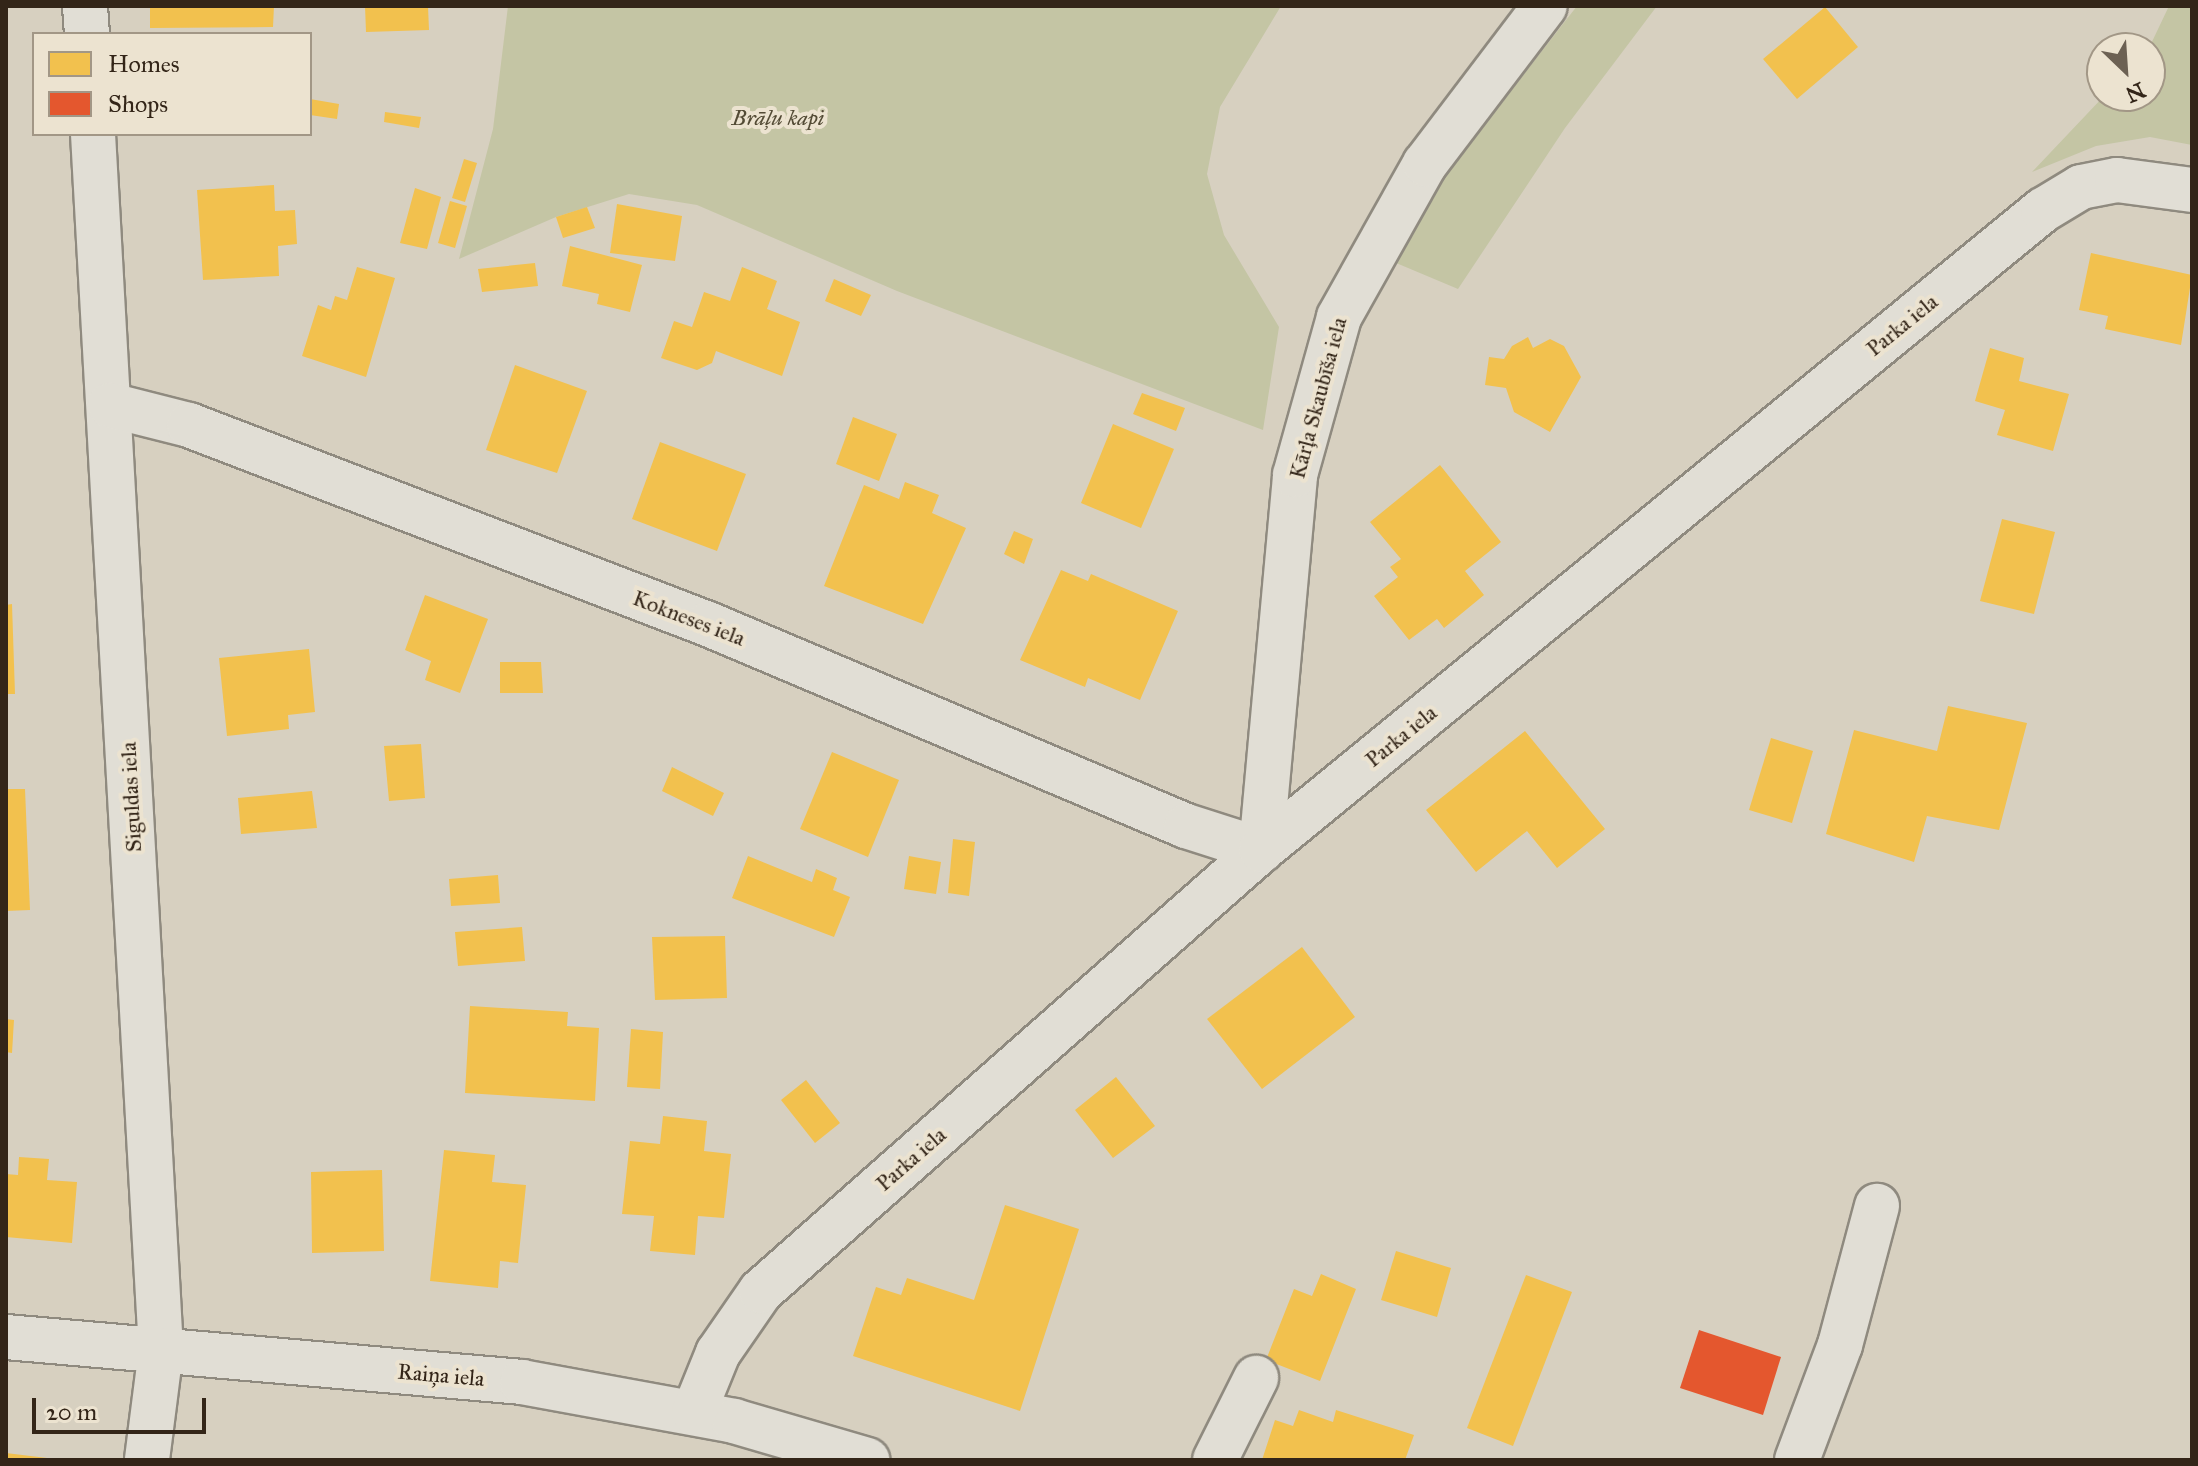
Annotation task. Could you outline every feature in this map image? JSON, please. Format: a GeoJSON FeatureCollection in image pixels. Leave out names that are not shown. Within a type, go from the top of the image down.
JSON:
{"type":"FeatureCollection","features":[{"type":"Feature","properties":{"kind":"street"},"geometry":{"type":"LineString","coordinates":[[85,6],[87,32]]}},
{"type":"Feature","properties":{"kind":"street","name":"Kārļa Skaubīša iela"},"geometry":{"type":"LineString","coordinates":[[1261,850],[1295,475],[1339,317],[1425,164],[1545,6]]}},
{"type":"Feature","properties":{"kind":"street","name":"Siguldas iela"},"geometry":{"type":"LineString","coordinates":[[93,136],[161,1350],[147,1460]]}},
{"type":"Feature","properties":{"kind":"street","name":"Parka iela"},"geometry":{"type":"LineString","coordinates":[[694,1412],[718,1353],[761,1291],[1261,850],[2043,210],[2081,187],[2117,180],[2192,190]]}},
{"type":"Feature","properties":{"kind":"street","name":"Kokneses iela"},"geometry":{"type":"LineString","coordinates":[[110,405],[189,425],[708,624],[1186,826],[1261,850]]}},
{"type":"Feature","properties":{"kind":"street"},"geometry":{"type":"LineString","coordinates":[[1797,1460],[1840,1345],[1877,1206]]}},
{"type":"Feature","properties":{"kind":"street","name":"Raiņa iela"},"geometry":{"type":"LineString","coordinates":[[6,1337],[522,1382],[694,1412],[867,1460]]}},
{"type":"Feature","properties":{"kind":"street"},"geometry":{"type":"LineString","coordinates":[[1215,1460],[1256,1378]]}},
{"type":"Feature","properties":{"kind":"green space","name":"Brāļu kapi"},"geometry":{"type":"Polygon","coordinates":[[[508,6],[1281,6],[1220,107],[1207,174],[1224,235],[1279,327],[1263,430],[897,291],[697,205],[629,194],[556,217],[459,259],[493,129],[508,6]]]}},
{"type":"Feature","properties":{"kind":"green space"},"geometry":{"type":"Polygon","coordinates":[[[1577,6],[1657,6],[1565,128],[1458,289],[1389,260],[1422,205],[1577,6]]]}},
{"type":"Feature","properties":{"kind":"green space"},"geometry":{"type":"Polygon","coordinates":[[[2169,6],[2192,6],[2192,145],[2150,137],[2096,146],[2032,172],[2089,112],[2166,112],[2166,32],[2157,32],[2169,6]]]}},
{"type":"Feature","properties":{"kind":"building: Homes"},"geometry":{"type":"Polygon","coordinates":[[[150,6],[274,6],[273,27],[150,28],[150,6]]]}},
{"type":"Feature","properties":{"kind":"building: Homes"},"geometry":{"type":"Polygon","coordinates":[[[365,6],[428,6],[429,30],[366,32],[365,6]]]}},
{"type":"Feature","properties":{"kind":"building: Homes"},"geometry":{"type":"Polygon","coordinates":[[[1825,7],[1858,47],[1797,99],[1763,59],[1825,7]]]}},
{"type":"Feature","properties":{"kind":"building: Homes"},"geometry":{"type":"Polygon","coordinates":[[[312,99],[339,104],[337,119],[312,115],[312,99]]]}},
{"type":"Feature","properties":{"kind":"building: Homes"},"geometry":{"type":"Polygon","coordinates":[[[385,112],[421,117],[419,128],[384,122],[385,112]]]}},
{"type":"Feature","properties":{"kind":"building: Homes"},"geometry":{"type":"Polygon","coordinates":[[[464,159],[477,163],[465,202],[452,198],[464,159]]]}},
{"type":"Feature","properties":{"kind":"building: Homes"},"geometry":{"type":"Polygon","coordinates":[[[274,185],[275,211],[295,210],[297,244],[278,246],[279,276],[203,280],[197,190],[274,185]]]}},
{"type":"Feature","properties":{"kind":"building: Homes"},"geometry":{"type":"Polygon","coordinates":[[[415,188],[441,197],[427,249],[400,243],[415,188]]]}},
{"type":"Feature","properties":{"kind":"building: Homes"},"geometry":{"type":"Polygon","coordinates":[[[450,201],[467,206],[455,248],[438,243],[450,201]]]}},
{"type":"Feature","properties":{"kind":"building: Homes"},"geometry":{"type":"Polygon","coordinates":[[[617,204],[682,216],[675,261],[610,253],[617,204]]]}},
{"type":"Feature","properties":{"kind":"building: Homes"},"geometry":{"type":"Polygon","coordinates":[[[587,207],[595,228],[563,238],[556,217],[587,207]]]}},
{"type":"Feature","properties":{"kind":"building: Homes"},"geometry":{"type":"Polygon","coordinates":[[[570,246],[642,265],[630,312],[597,304],[599,294],[562,286],[570,246]]]}},
{"type":"Feature","properties":{"kind":"building: Homes"},"geometry":{"type":"Polygon","coordinates":[[[2091,253],[2192,275],[2181,345],[2105,329],[2108,316],[2079,310],[2091,253]]]}},
{"type":"Feature","properties":{"kind":"building: Homes"},"geometry":{"type":"Polygon","coordinates":[[[535,263],[538,286],[482,292],[478,269],[535,263]]]}},
{"type":"Feature","properties":{"kind":"building: Homes"},"geometry":{"type":"Polygon","coordinates":[[[357,267],[395,278],[366,377],[302,356],[318,305],[331,310],[335,296],[347,300],[357,267]]]}},
{"type":"Feature","properties":{"kind":"building: Homes"},"geometry":{"type":"Polygon","coordinates":[[[742,267],[777,281],[767,309],[800,322],[782,376],[716,351],[712,363],[697,370],[661,358],[674,321],[692,327],[704,292],[730,301],[742,267]]]}},
{"type":"Feature","properties":{"kind":"building: Homes"},"geometry":{"type":"Polygon","coordinates":[[[834,279],[871,295],[861,316],[825,301],[834,279]]]}},
{"type":"Feature","properties":{"kind":"building: Homes"},"geometry":{"type":"Polygon","coordinates":[[[1528,337],[1533,348],[1550,339],[1564,346],[1581,377],[1550,432],[1514,412],[1506,388],[1485,385],[1489,357],[1504,359],[1512,346],[1528,337]]]}},
{"type":"Feature","properties":{"kind":"building: Homes"},"geometry":{"type":"Polygon","coordinates":[[[1990,348],[2024,358],[2019,381],[2069,394],[2053,451],[1997,435],[2005,410],[1975,401],[1990,348]]]}},
{"type":"Feature","properties":{"kind":"building: Homes"},"geometry":{"type":"Polygon","coordinates":[[[515,365],[587,391],[557,473],[486,450],[515,365]]]}},
{"type":"Feature","properties":{"kind":"building: Homes"},"geometry":{"type":"Polygon","coordinates":[[[1142,393],[1185,408],[1176,431],[1133,414],[1142,393]]]}},
{"type":"Feature","properties":{"kind":"building: Homes"},"geometry":{"type":"Polygon","coordinates":[[[853,417],[897,434],[879,481],[836,464],[853,417]]]}},
{"type":"Feature","properties":{"kind":"building: Homes"},"geometry":{"type":"Polygon","coordinates":[[[1113,424],[1174,449],[1141,528],[1081,503],[1113,424]]]}},
{"type":"Feature","properties":{"kind":"building: Homes"},"geometry":{"type":"Polygon","coordinates":[[[660,442],[746,474],[717,551],[632,519],[660,442]]]}},
{"type":"Feature","properties":{"kind":"building: Homes"},"geometry":{"type":"Polygon","coordinates":[[[1440,465],[1501,542],[1465,571],[1484,595],[1444,628],[1437,619],[1409,640],[1374,596],[1398,577],[1390,567],[1401,559],[1370,522],[1440,465]]]}},
{"type":"Feature","properties":{"kind":"building: Homes"},"geometry":{"type":"Polygon","coordinates":[[[905,482],[939,495],[932,513],[966,528],[923,624],[824,586],[864,485],[899,499],[905,482]]]}},
{"type":"Feature","properties":{"kind":"building: Homes"},"geometry":{"type":"Polygon","coordinates":[[[2002,519],[2055,532],[2034,614],[1980,601],[2002,519]]]}},
{"type":"Feature","properties":{"kind":"building: Homes"},"geometry":{"type":"Polygon","coordinates":[[[1014,531],[1033,539],[1024,564],[1004,554],[1014,531]]]}},
{"type":"Feature","properties":{"kind":"building: Homes"},"geometry":{"type":"Polygon","coordinates":[[[1061,570],[1088,581],[1091,574],[1178,611],[1140,700],[1088,678],[1085,687],[1020,660],[1061,570]]]}},
{"type":"Feature","properties":{"kind":"building: Homes"},"geometry":{"type":"Polygon","coordinates":[[[425,595],[488,619],[460,693],[425,680],[431,661],[405,650],[425,595]]]}},
{"type":"Feature","properties":{"kind":"building: Homes"},"geometry":{"type":"Polygon","coordinates":[[[12,604],[15,694],[6,694],[6,605],[12,604]]]}},
{"type":"Feature","properties":{"kind":"building: Homes"},"geometry":{"type":"Polygon","coordinates":[[[309,649],[315,712],[288,715],[289,729],[227,736],[219,658],[309,649]]]}},
{"type":"Feature","properties":{"kind":"building: Homes"},"geometry":{"type":"Polygon","coordinates":[[[500,662],[541,662],[543,693],[500,693],[500,662]]]}},
{"type":"Feature","properties":{"kind":"building: Homes"},"geometry":{"type":"Polygon","coordinates":[[[1948,706],[2027,723],[1999,830],[1927,816],[1914,862],[1826,834],[1854,730],[1937,751],[1948,706]]]}},
{"type":"Feature","properties":{"kind":"building: Homes"},"geometry":{"type":"Polygon","coordinates":[[[1525,731],[1605,829],[1557,868],[1527,831],[1476,872],[1426,810],[1525,731]]]}},
{"type":"Feature","properties":{"kind":"building: Homes"},"geometry":{"type":"Polygon","coordinates":[[[1771,738],[1813,751],[1792,823],[1749,810],[1771,738]]]}},
{"type":"Feature","properties":{"kind":"building: Homes"},"geometry":{"type":"Polygon","coordinates":[[[421,744],[425,798],[389,801],[384,746],[421,744]]]}},
{"type":"Feature","properties":{"kind":"building: Homes"},"geometry":{"type":"Polygon","coordinates":[[[832,752],[899,780],[868,857],[800,829],[832,752]]]}},
{"type":"Feature","properties":{"kind":"building: Homes"},"geometry":{"type":"Polygon","coordinates":[[[672,767],[724,793],[713,816],[662,791],[672,767]]]}},
{"type":"Feature","properties":{"kind":"building: Homes"},"geometry":{"type":"Polygon","coordinates":[[[6,789],[25,789],[30,910],[6,911],[6,789]]]}},
{"type":"Feature","properties":{"kind":"building: Homes"},"geometry":{"type":"Polygon","coordinates":[[[312,791],[317,828],[241,834],[238,798],[312,791]]]}},
{"type":"Feature","properties":{"kind":"building: Homes"},"geometry":{"type":"Polygon","coordinates":[[[953,839],[975,842],[969,896],[948,893],[953,839]]]}},
{"type":"Feature","properties":{"kind":"building: Homes"},"geometry":{"type":"Polygon","coordinates":[[[748,856],[812,882],[816,869],[837,878],[833,890],[850,897],[834,937],[732,898],[748,856]]]}},
{"type":"Feature","properties":{"kind":"building: Homes"},"geometry":{"type":"Polygon","coordinates":[[[909,856],[941,862],[936,894],[904,889],[909,856]]]}},
{"type":"Feature","properties":{"kind":"building: Homes"},"geometry":{"type":"Polygon","coordinates":[[[498,875],[500,903],[451,906],[449,879],[498,875]]]}},
{"type":"Feature","properties":{"kind":"building: Homes"},"geometry":{"type":"Polygon","coordinates":[[[522,927],[525,961],[458,966],[455,932],[522,927]]]}},
{"type":"Feature","properties":{"kind":"building: Homes"},"geometry":{"type":"Polygon","coordinates":[[[725,936],[727,998],[655,1000],[652,937],[725,936]]]}},
{"type":"Feature","properties":{"kind":"building: Homes"},"geometry":{"type":"Polygon","coordinates":[[[1302,947],[1355,1017],[1262,1089],[1207,1019],[1302,947]]]}},
{"type":"Feature","properties":{"kind":"building: Homes"},"geometry":{"type":"Polygon","coordinates":[[[470,1006],[568,1012],[567,1026],[599,1028],[595,1101],[465,1093],[470,1006]]]}},
{"type":"Feature","properties":{"kind":"building: Homes"},"geometry":{"type":"Polygon","coordinates":[[[6,1019],[14,1020],[12,1053],[6,1052],[6,1019]]]}},
{"type":"Feature","properties":{"kind":"building: Homes"},"geometry":{"type":"Polygon","coordinates":[[[631,1029],[663,1032],[660,1089],[627,1087],[631,1029]]]}},
{"type":"Feature","properties":{"kind":"building: Homes"},"geometry":{"type":"Polygon","coordinates":[[[1116,1077],[1155,1126],[1113,1158],[1075,1110],[1116,1077]]]}},
{"type":"Feature","properties":{"kind":"building: Homes"},"geometry":{"type":"Polygon","coordinates":[[[806,1080],[840,1123],[815,1143],[781,1100],[806,1080]]]}},
{"type":"Feature","properties":{"kind":"building: Homes"},"geometry":{"type":"Polygon","coordinates":[[[663,1116],[707,1121],[704,1151],[731,1154],[724,1218],[698,1216],[695,1255],[650,1251],[654,1216],[622,1214],[630,1141],[660,1144],[663,1116]]]}},
{"type":"Feature","properties":{"kind":"building: Homes"},"geometry":{"type":"Polygon","coordinates":[[[444,1150],[495,1155],[492,1182],[526,1185],[518,1263],[500,1261],[498,1288],[430,1281],[444,1150]]]}},
{"type":"Feature","properties":{"kind":"building: Homes"},"geometry":{"type":"Polygon","coordinates":[[[19,1157],[49,1159],[47,1180],[77,1182],[72,1243],[6,1237],[6,1174],[18,1175],[19,1157]]]}},
{"type":"Feature","properties":{"kind":"building: Homes"},"geometry":{"type":"Polygon","coordinates":[[[382,1170],[384,1251],[312,1253],[311,1172],[382,1170]]]}},
{"type":"Feature","properties":{"kind":"building: Homes"},"geometry":{"type":"Polygon","coordinates":[[[1005,1205],[1079,1229],[1020,1411],[853,1356],[876,1287],[901,1295],[907,1278],[974,1300],[1005,1205]]]}},
{"type":"Feature","properties":{"kind":"building: Homes"},"geometry":{"type":"Polygon","coordinates":[[[1396,1251],[1451,1268],[1437,1317],[1381,1300],[1396,1251]]]}},
{"type":"Feature","properties":{"kind":"building: Homes"},"geometry":{"type":"Polygon","coordinates":[[[1321,1274],[1356,1289],[1320,1381],[1266,1360],[1294,1289],[1312,1296],[1321,1274]]]}},
{"type":"Feature","properties":{"kind":"building: Homes"},"geometry":{"type":"Polygon","coordinates":[[[1526,1275],[1572,1292],[1513,1446],[1467,1428],[1526,1275]]]}},
{"type":"Feature","properties":{"kind":"building: Homes"},"geometry":{"type":"Polygon","coordinates":[[[1299,1410],[1333,1422],[1336,1410],[1414,1435],[1405,1460],[1262,1460],[1275,1420],[1293,1426],[1299,1410]]]}},
{"type":"Feature","properties":{"kind":"building: Homes"},"geometry":{"type":"Polygon","coordinates":[[[6,1453],[47,1458],[47,1460],[6,1460],[6,1453]]]}},
{"type":"Feature","properties":{"kind":"building: Shops"},"geometry":{"type":"Polygon","coordinates":[[[1699,1330],[1781,1357],[1763,1415],[1680,1388],[1699,1330]]]}}]}
